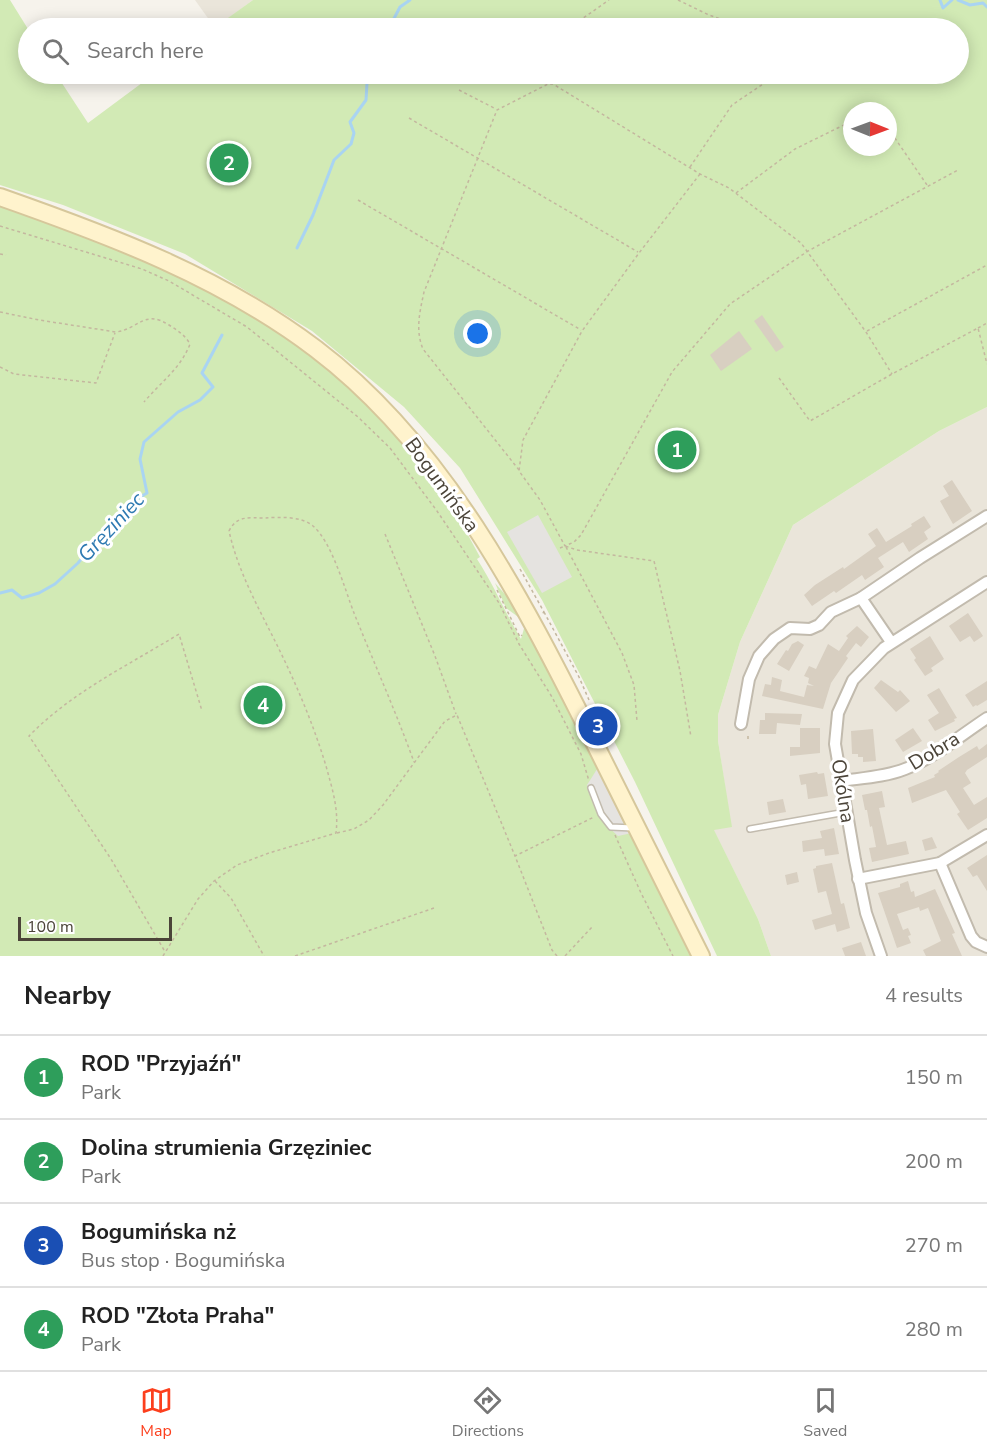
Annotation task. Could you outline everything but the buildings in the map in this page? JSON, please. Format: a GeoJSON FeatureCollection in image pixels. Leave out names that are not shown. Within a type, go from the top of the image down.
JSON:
{"type":"FeatureCollection","features":[{"type":"Feature","properties":{"kind":"street","name":"Bogumińska"},"geometry":{"type":"LineString","coordinates":[[0,197],[113,237],[213,284],[275,320],[316,349],[381,406],[420,450],[506,578],[542,642],[701,956]]}},
{"type":"Feature","properties":{"kind":"street"},"geometry":{"type":"LineString","coordinates":[[741,724],[749,679],[755,663],[768,645],[780,634],[790,628],[810,628],[819,625],[831,612],[861,598],[987,516]]}},
{"type":"Feature","properties":{"kind":"street","name":"Okólna"},"geometry":{"type":"LineString","coordinates":[[881,956],[866,913],[846,812],[835,732],[840,703],[857,674],[891,642],[987,582]]}},
{"type":"Feature","properties":{"kind":"street"},"geometry":{"type":"LineString","coordinates":[[861,598],[891,642]]}},
{"type":"Feature","properties":{"kind":"street","name":"Dobra"},"geometry":{"type":"LineString","coordinates":[[841,781],[906,769],[987,718]]}},
{"type":"Feature","properties":{"kind":"street"},"geometry":{"type":"LineString","coordinates":[[858,879],[940,863],[987,835]]}},
{"type":"Feature","properties":{"kind":"street"},"geometry":{"type":"LineString","coordinates":[[940,863],[971,936],[976,942],[987,947]]}},
{"type":"Feature","properties":{"kind":"lane"},"geometry":{"type":"LineString","coordinates":[[591,788],[601,814],[611,826],[638,829]]}},
{"type":"Feature","properties":{"kind":"lane"},"geometry":{"type":"LineString","coordinates":[[750,828],[846,812]]}},
{"type":"Feature","properties":{"kind":"path"},"geometry":{"type":"LineString","coordinates":[[583,18],[609,0]]}},
{"type":"Feature","properties":{"kind":"path"},"geometry":{"type":"LineString","coordinates":[[678,0],[718,18]]}},
{"type":"Feature","properties":{"kind":"path"},"geometry":{"type":"LineString","coordinates":[[638,721],[634,685],[622,653],[540,500],[423,349],[419,339],[419,318],[424,292],[497,110],[541,86],[554,84],[700,174],[736,193],[778,224],[808,251],[866,332],[892,374]]}},
{"type":"Feature","properties":{"kind":"path"},"geometry":{"type":"LineString","coordinates":[[690,168],[732,105],[763,84]]}},
{"type":"Feature","properties":{"kind":"path"},"geometry":{"type":"LineString","coordinates":[[459,90],[497,110]]}},
{"type":"Feature","properties":{"kind":"path"},"geometry":{"type":"LineString","coordinates":[[409,118],[639,253]]}},
{"type":"Feature","properties":{"kind":"path"},"geometry":{"type":"LineString","coordinates":[[736,193],[795,149],[843,125]]}},
{"type":"Feature","properties":{"kind":"path"},"geometry":{"type":"LineString","coordinates":[[897,141],[928,186]]}},
{"type":"Feature","properties":{"kind":"path"},"geometry":{"type":"LineString","coordinates":[[560,548],[574,542],[581,535],[672,372],[730,304],[808,251],[958,170]]}},
{"type":"Feature","properties":{"kind":"path"},"geometry":{"type":"LineString","coordinates":[[519,471],[523,441],[582,331],[700,174]]}},
{"type":"Feature","properties":{"kind":"path"},"geometry":{"type":"LineString","coordinates":[[358,201],[582,331]]}},
{"type":"Feature","properties":{"kind":"path"},"geometry":{"type":"LineString","coordinates":[[0,226],[142,269],[170,281],[247,327],[358,417],[390,448],[437,511],[499,603],[519,644],[552,697],[580,754],[591,788]]}},
{"type":"Feature","properties":{"kind":"path"},"geometry":{"type":"LineString","coordinates":[[0,254],[6,255]]}},
{"type":"Feature","properties":{"kind":"path"},"geometry":{"type":"LineString","coordinates":[[866,332],[987,265]]}},
{"type":"Feature","properties":{"kind":"path"},"geometry":{"type":"LineString","coordinates":[[0,312],[116,332],[125,331],[143,320],[159,318],[186,337],[190,344],[186,354],[170,376],[144,402]]}},
{"type":"Feature","properties":{"kind":"path"},"geometry":{"type":"LineString","coordinates":[[779,378],[810,421],[987,323]]}},
{"type":"Feature","properties":{"kind":"path"},"geometry":{"type":"LineString","coordinates":[[978,328],[987,364]]}},
{"type":"Feature","properties":{"kind":"path"},"geometry":{"type":"LineString","coordinates":[[0,367],[14,374],[96,383],[116,332]]}},
{"type":"Feature","properties":{"kind":"path"},"geometry":{"type":"LineString","coordinates":[[336,833],[336,800],[321,749],[304,706],[237,563],[229,531],[234,522],[243,519],[300,519],[312,525],[322,537],[334,560],[391,699],[414,762]]}},
{"type":"Feature","properties":{"kind":"path"},"geometry":{"type":"LineString","coordinates":[[385,534],[552,950],[557,956]]}},
{"type":"Feature","properties":{"kind":"path"},"geometry":{"type":"LineString","coordinates":[[565,546],[654,561],[680,671],[691,737]]}},
{"type":"Feature","properties":{"kind":"path"},"geometry":{"type":"LineString","coordinates":[[520,569],[579,677],[589,699],[587,703]]}},
{"type":"Feature","properties":{"kind":"path"},"geometry":{"type":"LineString","coordinates":[[535,617],[544,612]]}},
{"type":"Feature","properties":{"kind":"path"},"geometry":{"type":"LineString","coordinates":[[165,951],[111,859],[29,736],[67,702],[179,634],[202,711]]}},
{"type":"Feature","properties":{"kind":"path"},"geometry":{"type":"LineString","coordinates":[[163,956],[198,899],[214,881],[237,865],[269,853],[354,829],[369,820],[398,787],[445,721],[457,715]]}},
{"type":"Feature","properties":{"kind":"path"},"geometry":{"type":"LineString","coordinates":[[514,856],[588,819]]}},
{"type":"Feature","properties":{"kind":"path"},"geometry":{"type":"LineString","coordinates":[[611,826],[673,956]]}},
{"type":"Feature","properties":{"kind":"path"},"geometry":{"type":"LineString","coordinates":[[214,881],[231,898],[264,956]]}},
{"type":"Feature","properties":{"kind":"path"},"geometry":{"type":"LineString","coordinates":[[296,956],[434,908]]}},
{"type":"Feature","properties":{"kind":"path"},"geometry":{"type":"LineString","coordinates":[[565,956],[592,927]]}},
{"type":"Feature","properties":{"kind":"shaded area"},"geometry":{"type":"Polygon","coordinates":[[[195,0],[253,0],[229,18],[208,18],[195,0]]]}},
{"type":"Feature","properties":{"kind":"shaded area"},"geometry":{"type":"Polygon","coordinates":[[[987,407],[987,956],[771,956],[758,919],[713,829],[731,826],[718,741],[718,715],[740,642],[793,525],[939,431],[987,407]]]}},
{"type":"Feature","properties":{"kind":"shaded area"},"geometry":{"type":"Polygon","coordinates":[[[538,515],[572,577],[542,593],[507,532],[538,515]]]}},
{"type":"Feature","properties":{"kind":"shaded area"},"geometry":{"type":"Polygon","coordinates":[[[599,766],[632,833],[618,836],[606,825],[594,806],[587,785],[599,766]]]}},
{"type":"Feature","properties":{"kind":"green space"},"geometry":{"type":"Polygon","coordinates":[[[0,0],[10,0],[21,18],[18,18],[18,84],[63,84],[88,123],[141,84],[969,84],[969,18],[228,18],[253,0],[987,0],[987,407],[939,431],[793,525],[740,642],[718,715],[718,741],[732,827],[714,830],[758,919],[771,956],[717,956],[635,782],[542,600],[460,468],[404,407],[312,331],[185,254],[63,205],[0,185],[0,0]]]}},
{"type":"Feature","properties":{"kind":"green space"},"geometry":{"type":"Polygon","coordinates":[[[0,203],[179,272],[289,337],[378,411],[445,493],[480,557],[477,559],[521,639],[525,625],[695,956],[0,956],[0,203]]]}},
{"type":"Feature","properties":{"kind":"green space"},"geometry":{"type":"Polygon","coordinates":[[[495,583],[518,609],[521,619],[506,608],[495,583]]]}},
{"type":"Feature","properties":{"kind":"waterway","name":"Gręziniec"},"geometry":{"type":"LineString","coordinates":[[394,18],[400,7],[410,0]]}},
{"type":"Feature","properties":{"kind":"waterway","name":"Gręziniec"},"geometry":{"type":"LineString","coordinates":[[940,0],[943,8],[952,0]]}},
{"type":"Feature","properties":{"kind":"waterway","name":"Gręziniec"},"geometry":{"type":"LineString","coordinates":[[958,0],[970,5],[983,3],[987,7]]}},
{"type":"Feature","properties":{"kind":"waterway","name":"Gręziniec"},"geometry":{"type":"LineString","coordinates":[[297,248],[313,215],[334,160],[351,144],[354,133],[350,122],[366,100],[367,84]]}},
{"type":"Feature","properties":{"kind":"waterway","name":"Gręziniec"},"geometry":{"type":"LineString","coordinates":[[0,593],[12,590],[22,598],[39,593],[55,584],[78,563],[127,505],[147,493],[140,459],[144,442],[178,412],[200,400],[213,387],[202,373],[222,335]]}},
{"type":"Feature","properties":{"kind":"place","name":"Dolina strumienia Grzęziniec"},"geometry":{"type":"Point","coordinates":[229,163]}},
{"type":"Feature","properties":{"kind":"place","name":"ROD \"Przyjaźń\""},"geometry":{"type":"Point","coordinates":[677,450]}},
{"type":"Feature","properties":{"kind":"place","name":"ROD \"Złota Praha\""},"geometry":{"type":"Point","coordinates":[263,705]}},
{"type":"Feature","properties":{"kind":"place","name":"Bogumińska nż"},"geometry":{"type":"Point","coordinates":[598,726]}}]}
